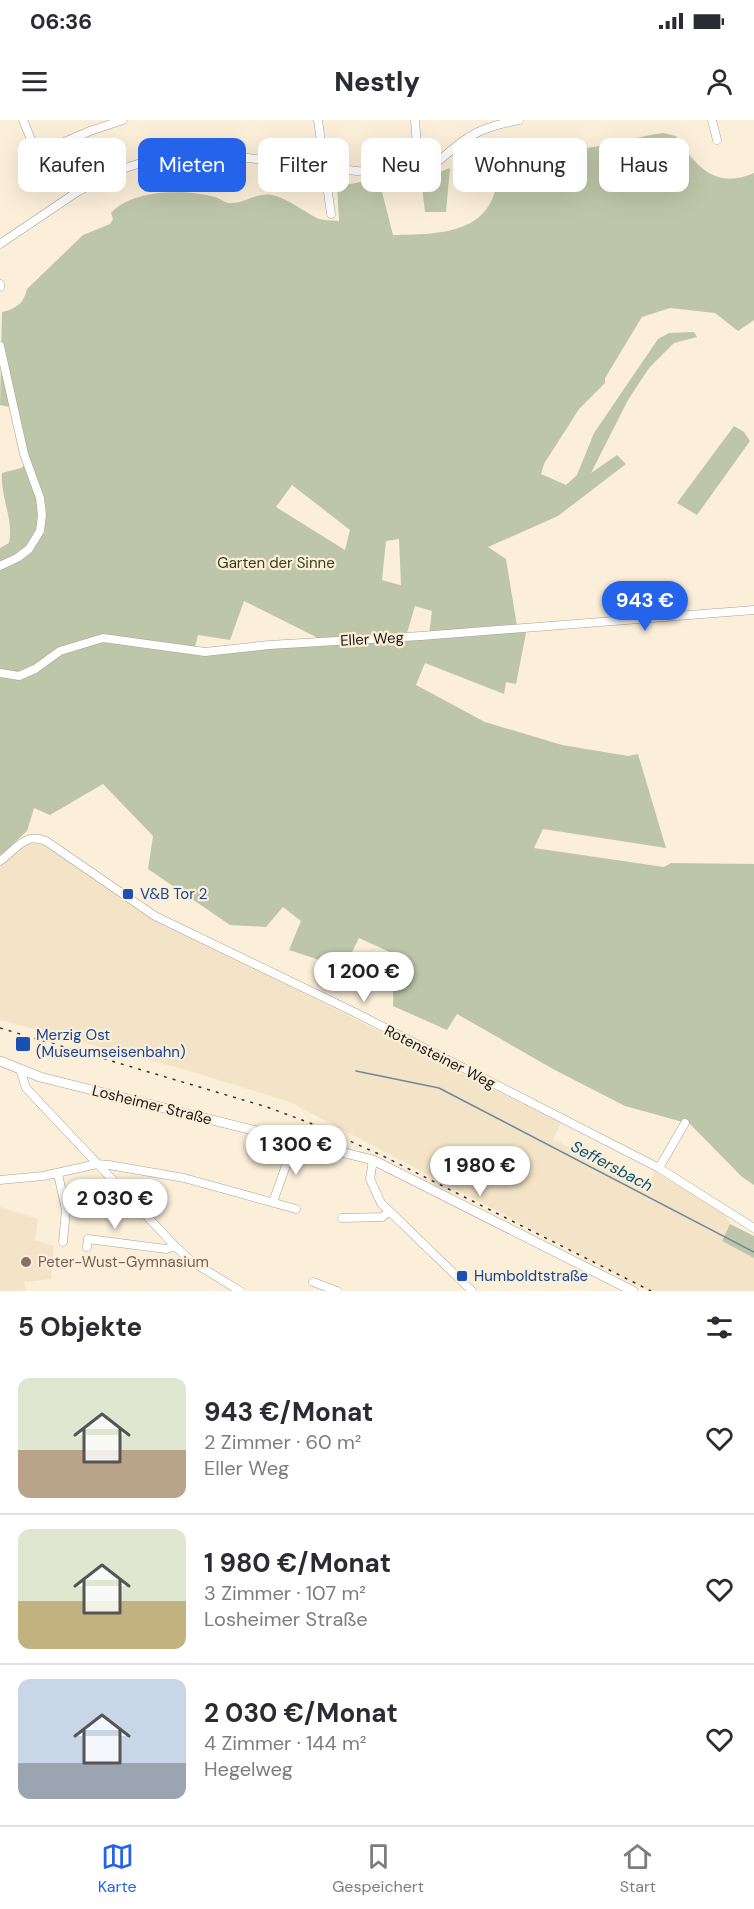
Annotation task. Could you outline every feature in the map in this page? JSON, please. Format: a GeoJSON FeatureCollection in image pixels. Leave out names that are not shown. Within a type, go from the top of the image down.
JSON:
{"type":"FeatureCollection","features":[{"type":"Feature","properties":{"kind":"main road","name":"Losheimer Straße"},"geometry":{"type":"LineString","coordinates":[[0,1061],[21,1072],[373,1160],[633,1291]]}},
{"type":"Feature","properties":{"kind":"street"},"geometry":{"type":"LineString","coordinates":[[23,120],[39,152],[123,120]]}},
{"type":"Feature","properties":{"kind":"street"},"geometry":{"type":"LineString","coordinates":[[318,120],[321,138]]}},
{"type":"Feature","properties":{"kind":"street"},"geometry":{"type":"LineString","coordinates":[[415,120],[416,138]]}},
{"type":"Feature","properties":{"kind":"street"},"geometry":{"type":"LineString","coordinates":[[441,160],[473,134],[489,127],[519,120]]}},
{"type":"Feature","properties":{"kind":"street"},"geometry":{"type":"LineString","coordinates":[[711,120],[717,140]]}},
{"type":"Feature","properties":{"kind":"street"},"geometry":{"type":"LineString","coordinates":[[0,244],[77,192],[116,171],[144,162],[222,155],[258,159]]}},
{"type":"Feature","properties":{"kind":"street"},"geometry":{"type":"LineString","coordinates":[[328,192],[331,214]]}},
{"type":"Feature","properties":{"kind":"street"},"geometry":{"type":"LineString","coordinates":[[0,346],[24,454],[40,498],[42,515],[40,531],[29,549],[0,566]]}},
{"type":"Feature","properties":{"kind":"street","name":"Eller Weg"},"geometry":{"type":"LineString","coordinates":[[0,673],[19,676],[35,669],[60,651],[103,638],[205,652],[233,648],[754,610]]}},
{"type":"Feature","properties":{"kind":"street","name":"Rotensteiner Weg"},"geometry":{"type":"LineString","coordinates":[[0,861],[22,842],[31,838],[39,838],[155,916],[354,1012],[658,1168],[754,1228]]}},
{"type":"Feature","properties":{"kind":"street"},"geometry":{"type":"LineString","coordinates":[[21,1072],[26,1088],[175,1246],[199,1266],[240,1291]]}},
{"type":"Feature","properties":{"kind":"street"},"geometry":{"type":"LineString","coordinates":[[658,1168],[685,1123]]}},
{"type":"Feature","properties":{"kind":"street"},"geometry":{"type":"LineString","coordinates":[[273,1202],[295,1140]]}},
{"type":"Feature","properties":{"kind":"street"},"geometry":{"type":"LineString","coordinates":[[373,1160],[372,1186],[389,1212],[472,1291]]}},
{"type":"Feature","properties":{"kind":"street"},"geometry":{"type":"LineString","coordinates":[[0,1180],[58,1173],[97,1164],[184,1178],[296,1209]]}},
{"type":"Feature","properties":{"kind":"street"},"geometry":{"type":"LineString","coordinates":[[58,1173],[66,1210],[63,1242]]}},
{"type":"Feature","properties":{"kind":"street"},"geometry":{"type":"LineString","coordinates":[[342,1218],[382,1217],[389,1212]]}},
{"type":"Feature","properties":{"kind":"street"},"geometry":{"type":"LineString","coordinates":[[87,1247],[88,1239],[166,1249],[175,1246]]}},
{"type":"Feature","properties":{"kind":"street"},"geometry":{"type":"LineString","coordinates":[[313,1282],[337,1291]]}},
{"type":"Feature","properties":{"kind":"shaded area"},"geometry":{"type":"Polygon","coordinates":[[[31,840],[42,842],[149,915],[561,1123],[553,1139],[646,1188],[655,1172],[724,1212],[730,1224],[722,1241],[754,1258],[754,1291],[649,1291],[290,1102],[183,1069],[0,1020],[0,865],[31,840]]]}},
{"type":"Feature","properties":{"kind":"shaded area","name":"Peter-Wust-Gymnasium"},"geometry":{"type":"Polygon","coordinates":[[[0,1207],[38,1219],[35,1240],[54,1246],[51,1279],[24,1282],[26,1291],[0,1291],[0,1207]]]}},
{"type":"Feature","properties":{"kind":"green space"},"geometry":{"type":"Polygon","coordinates":[[[663,133],[677,138],[638,138],[663,133]]]}},
{"type":"Feature","properties":{"kind":"green space","name":"Garten der Sinne"},"geometry":{"type":"Polygon","coordinates":[[[599,146],[599,192],[689,192],[689,154],[699,165],[717,177],[740,178],[754,173],[754,320],[738,331],[715,313],[670,308],[642,317],[605,378],[605,383],[579,409],[544,464],[541,474],[566,485],[577,475],[594,433],[658,339],[669,333],[694,332],[697,337],[674,343],[649,368],[628,400],[591,473],[617,455],[626,464],[558,516],[488,547],[506,559],[517,626],[526,633],[516,684],[506,682],[504,694],[425,663],[416,685],[485,722],[562,745],[628,756],[638,754],[666,848],[543,829],[534,848],[664,867],[671,863],[754,864],[754,1185],[742,1177],[690,1124],[625,1106],[553,1069],[457,1014],[447,1030],[393,1006],[394,954],[359,938],[344,968],[289,950],[301,921],[283,907],[266,927],[230,925],[148,869],[153,836],[103,784],[50,815],[34,808],[27,831],[0,856],[0,548],[9,543],[10,534],[2,473],[21,468],[30,461],[18,409],[0,405],[2,312],[19,305],[27,289],[83,235],[110,224],[113,219],[111,213],[120,205],[145,195],[175,192],[203,194],[225,202],[237,203],[267,194],[289,202],[319,219],[339,221],[337,192],[349,192],[349,184],[361,182],[361,192],[382,192],[393,235],[424,234],[455,229],[469,223],[481,215],[490,203],[494,192],[587,192],[587,148],[599,146]],[[292,485],[276,507],[345,550],[350,530],[292,485]],[[399,539],[386,541],[382,580],[401,585],[399,539]],[[244,601],[230,640],[198,635],[194,651],[319,643],[316,637],[244,601]],[[415,606],[407,633],[429,634],[432,611],[415,606]]]}},
{"type":"Feature","properties":{"kind":"green space"},"geometry":{"type":"Polygon","coordinates":[[[450,168],[446,212],[425,212],[423,192],[441,192],[441,171],[450,168]]]}},
{"type":"Feature","properties":{"kind":"green space"},"geometry":{"type":"Polygon","coordinates":[[[734,426],[744,432],[750,441],[697,515],[677,503],[734,426]]]}},
{"type":"Feature","properties":{"kind":"green space"},"geometry":{"type":"Polygon","coordinates":[[[730,1224],[754,1236],[754,1258],[722,1241],[730,1224]]]}},
{"type":"Feature","properties":{"kind":"waterway","name":"Seffersbach"},"geometry":{"type":"LineString","coordinates":[[356,1071],[439,1088],[754,1252]]}},
{"type":"Feature","properties":{"kind":"railway"},"geometry":{"type":"LineString","coordinates":[[0,1028],[267,1107],[310,1123],[383,1156],[651,1291]]}},
{"type":"Feature","properties":{"kind":"place","name":"V&B Tor 2"},"geometry":{"type":"Point","coordinates":[128,894]}},
{"type":"Feature","properties":{"kind":"place","name":"Merzig Ost (Museumseisenbahn)"},"geometry":{"type":"Point","coordinates":[23,1044]}},
{"type":"Feature","properties":{"kind":"place","name":"Peter-Wust-Gymnasium"},"geometry":{"type":"Point","coordinates":[26,1262]}},
{"type":"Feature","properties":{"kind":"place","name":"Humboldtstraße"},"geometry":{"type":"Point","coordinates":[462,1276]}}]}
